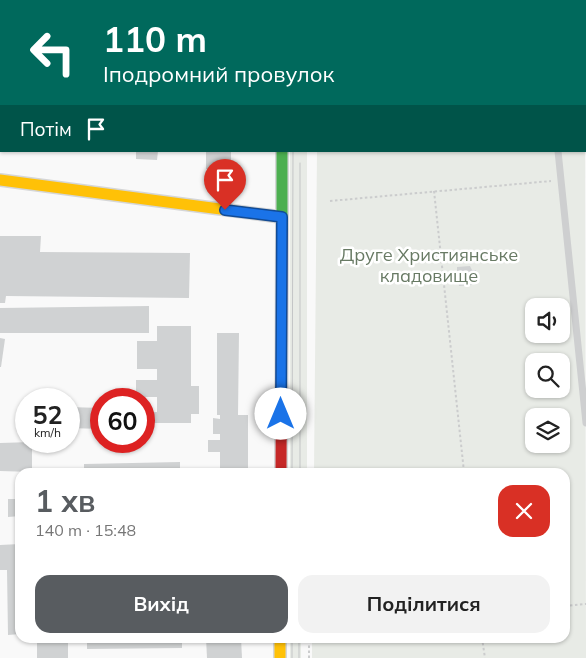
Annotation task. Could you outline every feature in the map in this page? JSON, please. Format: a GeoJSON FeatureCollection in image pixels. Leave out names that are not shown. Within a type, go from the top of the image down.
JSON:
{"type":"FeatureCollection","features":[{"type":"Feature","properties":{"kind":"main road"},"geometry":{"type":"LineString","coordinates":[[281,468],[282,152]]}},
{"type":"Feature","properties":{"kind":"main road"},"geometry":{"type":"LineString","coordinates":[[0,180],[282,217]]}},
{"type":"Feature","properties":{"kind":"main road"},"geometry":{"type":"LineString","coordinates":[[280,643],[280,658]]}},
{"type":"Feature","properties":{"kind":"lane"},"geometry":{"type":"LineString","coordinates":[[558,152],[586,423]]}},
{"type":"Feature","properties":{"kind":"path"},"geometry":{"type":"LineString","coordinates":[[330,201],[560,180]]}},
{"type":"Feature","properties":{"kind":"path"},"geometry":{"type":"LineString","coordinates":[[434,191],[464,468]]}},
{"type":"Feature","properties":{"kind":"path"},"geometry":{"type":"LineString","coordinates":[[443,277],[450,276]]}},
{"type":"Feature","properties":{"kind":"path"},"geometry":{"type":"LineString","coordinates":[[570,606],[586,604]]}},
{"type":"Feature","properties":{"kind":"path"},"geometry":{"type":"LineString","coordinates":[[309,643],[309,658]]}},
{"type":"Feature","properties":{"kind":"path"},"geometry":{"type":"LineString","coordinates":[[483,643],[485,658]]}},
{"type":"Feature","properties":{"kind":"green space"},"geometry":{"type":"Polygon","coordinates":[[[290,152],[307,152],[307,468],[290,468],[290,152]]]}},
{"type":"Feature","properties":{"kind":"green space","name":"Друге Християнське кладовище"},"geometry":{"type":"Polygon","coordinates":[[[317,152],[585,152],[586,658],[312,658],[312,643],[570,643],[570,468],[314,468],[317,152]]]}},
{"type":"Feature","properties":{"kind":"green space"},"geometry":{"type":"Polygon","coordinates":[[[290,643],[301,643],[301,658],[290,658],[290,643]]]}},
{"type":"Feature","properties":{"kind":"building"},"geometry":{"type":"Polygon","coordinates":[[[136,152],[158,152],[157,160],[136,159],[136,152]]]}},
{"type":"Feature","properties":{"kind":"building"},"geometry":{"type":"Polygon","coordinates":[[[206,152],[231,152],[231,169],[206,169],[206,152]]]}},
{"type":"Feature","properties":{"kind":"building"},"geometry":{"type":"Polygon","coordinates":[[[0,236],[41,236],[40,252],[190,253],[189,298],[6,296],[5,303],[0,303],[0,236]]]}},
{"type":"Feature","properties":{"kind":"building"},"geometry":{"type":"Polygon","coordinates":[[[470,266],[472,270],[476,270],[477,279],[471,282],[472,285],[459,286],[458,280],[455,280],[454,272],[457,272],[457,267],[470,266]]]}},
{"type":"Feature","properties":{"kind":"building"},"geometry":{"type":"Polygon","coordinates":[[[149,306],[149,333],[0,333],[0,308],[149,306]]]}},
{"type":"Feature","properties":{"kind":"building"},"geometry":{"type":"Polygon","coordinates":[[[157,326],[191,326],[191,386],[199,386],[199,414],[191,414],[191,423],[155,423],[157,397],[155,397],[155,388],[136,388],[136,380],[157,380],[157,369],[137,369],[137,341],[157,341],[157,326]]]}},
{"type":"Feature","properties":{"kind":"building"},"geometry":{"type":"Polygon","coordinates":[[[217,333],[239,333],[238,415],[248,415],[248,468],[220,468],[220,452],[208,452],[208,440],[220,440],[220,434],[213,434],[213,418],[220,419],[220,415],[217,415],[217,333]]]}},
{"type":"Feature","properties":{"kind":"building"},"geometry":{"type":"Polygon","coordinates":[[[0,338],[5,339],[1,367],[0,367],[0,338]]]}},
{"type":"Feature","properties":{"kind":"building"},"geometry":{"type":"Polygon","coordinates":[[[80,407],[90,408],[90,429],[80,428],[80,407]]]}},
{"type":"Feature","properties":{"kind":"building"},"geometry":{"type":"Polygon","coordinates":[[[0,443],[15,443],[15,453],[32,453],[32,468],[15,468],[15,471],[0,471],[0,443]]]}},
{"type":"Feature","properties":{"kind":"building"},"geometry":{"type":"Polygon","coordinates":[[[180,462],[180,468],[84,468],[84,464],[180,462]]]}},
{"type":"Feature","properties":{"kind":"building"},"geometry":{"type":"Polygon","coordinates":[[[8,499],[15,499],[15,516],[8,517],[8,499]]]}},
{"type":"Feature","properties":{"kind":"building"},"geometry":{"type":"Polygon","coordinates":[[[15,544],[15,634],[8,635],[7,570],[0,570],[0,545],[15,544]]]}},
{"type":"Feature","properties":{"kind":"building"},"geometry":{"type":"Polygon","coordinates":[[[37,643],[68,643],[68,658],[37,658],[37,643]]]}},
{"type":"Feature","properties":{"kind":"building"},"geometry":{"type":"Polygon","coordinates":[[[87,643],[182,643],[182,648],[87,649],[87,643]]]}},
{"type":"Feature","properties":{"kind":"building"},"geometry":{"type":"Polygon","coordinates":[[[206,643],[241,643],[242,658],[207,658],[206,643]]]}},
{"type":"Feature","properties":{"kind":"tram line"},"geometry":{"type":"LineString","coordinates":[[292,468],[293,152]]}},
{"type":"Feature","properties":{"kind":"tram line"},"geometry":{"type":"LineString","coordinates":[[300,163],[300,468]]}},
{"type":"Feature","properties":{"kind":"tram line"},"geometry":{"type":"LineString","coordinates":[[292,643],[292,658]]}},
{"type":"Feature","properties":{"kind":"tram line"},"geometry":{"type":"LineString","coordinates":[[299,643],[299,658]]}},
{"type":"Feature","properties":{"kind":"traffic: fast"},"geometry":{"type":"LineString","coordinates":[[282,152],[282,230]]}},
{"type":"Feature","properties":{"kind":"traffic: slow"},"geometry":{"type":"LineString","coordinates":[[0,180],[281,217]]}},
{"type":"Feature","properties":{"kind":"traffic: slow"},"geometry":{"type":"LineString","coordinates":[[280,643],[280,658]]}},
{"type":"Feature","properties":{"kind":"traffic: jam"},"geometry":{"type":"LineString","coordinates":[[281,468],[282,230]]}},
{"type":"Feature","properties":{"kind":"route"},"geometry":{"type":"LineString","coordinates":[[225,210],[282,217],[281,414]]}}]}
